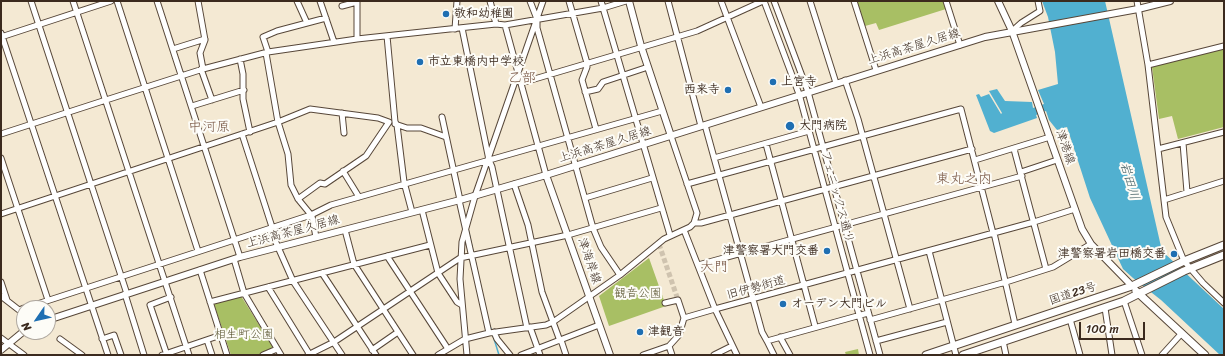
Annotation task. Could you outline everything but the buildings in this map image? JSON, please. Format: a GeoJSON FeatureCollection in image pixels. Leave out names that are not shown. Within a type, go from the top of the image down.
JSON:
{"type":"FeatureCollection","features":[{"type":"Feature","properties":{"kind":"highway","name":"国道23号"},"geometry":{"type":"LineString","coordinates":[[926,355],[1134,285],[1182,262],[1224,245]]}},
{"type":"Feature","properties":{"kind":"highway","name":"国道23号"},"geometry":{"type":"LineString","coordinates":[[963,355],[1124,301],[1187,270],[1224,255]]}},
{"type":"Feature","properties":{"kind":"highway"},"geometry":{"type":"LineString","coordinates":[[1134,285],[1140,293],[1205,355]]}},
{"type":"Feature","properties":{"kind":"main road"},"geometry":{"type":"LineString","coordinates":[[628,1],[641,46],[671,136]]}},
{"type":"Feature","properties":{"kind":"main road","name":"津港線"},"geometry":{"type":"LineString","coordinates":[[998,1],[1012,31],[1082,229],[1092,244],[1134,285]]}},
{"type":"Feature","properties":{"kind":"main road","name":"上浜高茶屋久居線"},"geometry":{"type":"LineString","coordinates":[[56,317],[237,258],[476,196],[546,175],[799,94],[960,45],[1012,31],[1138,9],[1170,1]]}},
{"type":"Feature","properties":{"kind":"main road","name":"津海岸線"},"geometry":{"type":"LineString","coordinates":[[546,175],[610,355]]}},
{"type":"Feature","properties":{"kind":"main road"},"geometry":{"type":"LineString","coordinates":[[1,350],[16,337]]}},
{"type":"Feature","properties":{"kind":"street"},"geometry":{"type":"LineString","coordinates":[[31,1],[122,276],[144,355]]}},
{"type":"Feature","properties":{"kind":"street"},"geometry":{"type":"LineString","coordinates":[[73,1],[189,355]]}},
{"type":"Feature","properties":{"kind":"street"},"geometry":{"type":"LineString","coordinates":[[108,355],[1,36],[111,1]]}},
{"type":"Feature","properties":{"kind":"street"},"geometry":{"type":"LineString","coordinates":[[116,1],[198,251]]}},
{"type":"Feature","properties":{"kind":"street"},"geometry":{"type":"LineString","coordinates":[[157,1],[235,239],[244,293],[281,355]]}},
{"type":"Feature","properties":{"kind":"street"},"geometry":{"type":"LineString","coordinates":[[199,1],[205,39],[200,52],[202,69],[212,100]]}},
{"type":"Feature","properties":{"kind":"street"},"geometry":{"type":"LineString","coordinates":[[297,1],[307,22]]}},
{"type":"Feature","properties":{"kind":"street"},"geometry":{"type":"LineString","coordinates":[[320,1],[334,42]]}},
{"type":"Feature","properties":{"kind":"street"},"geometry":{"type":"LineString","coordinates":[[455,29],[457,1]]}},
{"type":"Feature","properties":{"kind":"street"},"geometry":{"type":"LineString","coordinates":[[490,1],[496,24]]}},
{"type":"Feature","properties":{"kind":"street"},"geometry":{"type":"LineString","coordinates":[[530,1],[537,19],[537,28],[593,228],[601,247],[620,274]]}},
{"type":"Feature","properties":{"kind":"street"},"geometry":{"type":"LineString","coordinates":[[467,355],[462,305],[460,258],[467,226],[476,196],[543,1]]}},
{"type":"Feature","properties":{"kind":"street"},"geometry":{"type":"LineString","coordinates":[[569,1],[587,67],[582,80],[596,130]]}},
{"type":"Feature","properties":{"kind":"street"},"geometry":{"type":"LineString","coordinates":[[601,1],[634,119],[670,236]]}},
{"type":"Feature","properties":{"kind":"street"},"geometry":{"type":"LineString","coordinates":[[1,134],[202,69],[267,52],[357,39],[496,24],[505,25],[603,8],[628,1]]}},
{"type":"Feature","properties":{"kind":"street"},"geometry":{"type":"LineString","coordinates":[[668,1],[703,125],[714,158],[762,332],[772,354]]}},
{"type":"Feature","properties":{"kind":"street"},"geometry":{"type":"LineString","coordinates":[[721,1],[761,107]]}},
{"type":"Feature","properties":{"kind":"street"},"geometry":{"type":"LineString","coordinates":[[521,83],[678,36],[728,18],[763,1]]}},
{"type":"Feature","properties":{"kind":"street","name":"フェニックス通り"},"geometry":{"type":"LineString","coordinates":[[763,1],[799,94],[870,355]]}},
{"type":"Feature","properties":{"kind":"street","name":"フェニックス通り"},"geometry":{"type":"LineString","coordinates":[[774,1],[808,92],[880,355]]}},
{"type":"Feature","properties":{"kind":"street"},"geometry":{"type":"LineString","coordinates":[[810,1],[836,83]]}},
{"type":"Feature","properties":{"kind":"street"},"geometry":{"type":"LineString","coordinates":[[854,1],[876,70]]}},
{"type":"Feature","properties":{"kind":"street"},"geometry":{"type":"LineString","coordinates":[[946,1],[960,45]]}},
{"type":"Feature","properties":{"kind":"street"},"geometry":{"type":"LineString","coordinates":[[1012,31],[1021,22],[1040,11],[1038,1]]}},
{"type":"Feature","properties":{"kind":"street"},"geometry":{"type":"LineString","coordinates":[[1137,1],[1148,65],[1166,217],[1182,262],[1187,270],[1224,303]]}},
{"type":"Feature","properties":{"kind":"street"},"geometry":{"type":"LineString","coordinates":[[342,6],[357,2],[357,39]]}},
{"type":"Feature","properties":{"kind":"street"},"geometry":{"type":"LineString","coordinates":[[316,237],[311,215],[298,199],[291,186],[288,154],[278,122],[263,36],[307,22],[326,18]]}},
{"type":"Feature","properties":{"kind":"street"},"geometry":{"type":"LineString","coordinates":[[505,25],[546,175]]}},
{"type":"Feature","properties":{"kind":"street"},"geometry":{"type":"LineString","coordinates":[[462,28],[489,160],[529,328],[540,355]]}},
{"type":"Feature","properties":{"kind":"street"},"geometry":{"type":"LineString","coordinates":[[387,36],[395,122],[397,125],[404,184],[412,212]]}},
{"type":"Feature","properties":{"kind":"street"},"geometry":{"type":"LineString","coordinates":[[173,50],[205,39]]}},
{"type":"Feature","properties":{"kind":"street"},"geometry":{"type":"LineString","coordinates":[[1148,65],[1224,46]]}},
{"type":"Feature","properties":{"kind":"street"},"geometry":{"type":"LineString","coordinates":[[240,59],[244,90],[244,104],[250,132]]}},
{"type":"Feature","properties":{"kind":"street"},"geometry":{"type":"LineString","coordinates":[[585,92],[598,89],[603,82],[648,67]]}},
{"type":"Feature","properties":{"kind":"street"},"geometry":{"type":"LineString","coordinates":[[845,80],[863,136],[910,309]]}},
{"type":"Feature","properties":{"kind":"street"},"geometry":{"type":"LineString","coordinates":[[192,106],[244,90]]}},
{"type":"Feature","properties":{"kind":"street"},"geometry":{"type":"LineString","coordinates":[[1,214],[250,132],[310,109],[378,118],[397,125],[421,128],[446,137]]}},
{"type":"Feature","properties":{"kind":"street"},"geometry":{"type":"LineString","coordinates":[[687,184],[961,109],[994,233],[1015,324]]}},
{"type":"Feature","properties":{"kind":"street"},"geometry":{"type":"LineString","coordinates":[[1,158],[48,300],[311,215],[331,205],[662,111]]}},
{"type":"Feature","properties":{"kind":"street"},"geometry":{"type":"LineString","coordinates":[[342,113],[344,134]]}},
{"type":"Feature","properties":{"kind":"street"},"geometry":{"type":"LineString","coordinates":[[442,117],[460,200],[492,332],[510,355]]}},
{"type":"Feature","properties":{"kind":"street"},"geometry":{"type":"LineString","coordinates":[[298,199],[320,183],[325,184],[366,156],[389,122]]}},
{"type":"Feature","properties":{"kind":"street"},"geometry":{"type":"LineString","coordinates":[[714,158],[809,131]]}},
{"type":"Feature","properties":{"kind":"street"},"geometry":{"type":"LineString","coordinates":[[1158,148],[1224,132]]}},
{"type":"Feature","properties":{"kind":"street"},"geometry":{"type":"LineString","coordinates":[[242,134],[272,227],[270,230],[293,281],[342,355]]}},
{"type":"Feature","properties":{"kind":"street"},"geometry":{"type":"LineString","coordinates":[[671,136],[696,213],[694,223]]}},
{"type":"Feature","properties":{"kind":"street"},"geometry":{"type":"LineString","coordinates":[[975,160],[1050,137]]}},
{"type":"Feature","properties":{"kind":"street"},"geometry":{"type":"LineString","coordinates":[[1184,142],[1187,192]]}},
{"type":"Feature","properties":{"kind":"street"},"geometry":{"type":"LineString","coordinates":[[766,144],[815,326]]}},
{"type":"Feature","properties":{"kind":"street"},"geometry":{"type":"LineString","coordinates":[[438,355],[465,339],[492,332],[529,328],[553,322],[670,236],[684,230],[694,223],[701,223],[729,216],[972,149]]}},
{"type":"Feature","properties":{"kind":"street"},"geometry":{"type":"LineString","coordinates":[[1014,149],[1046,269]]}},
{"type":"Feature","properties":{"kind":"street"},"geometry":{"type":"LineString","coordinates":[[698,265],[982,187],[1057,160]]}},
{"type":"Feature","properties":{"kind":"street"},"geometry":{"type":"LineString","coordinates":[[343,171],[359,197]]}},
{"type":"Feature","properties":{"kind":"street"},"geometry":{"type":"LineString","coordinates":[[584,198],[652,178]]}},
{"type":"Feature","properties":{"kind":"street"},"geometry":{"type":"LineString","coordinates":[[1164,200],[1224,181]]}},
{"type":"Feature","properties":{"kind":"street"},"geometry":{"type":"LineString","coordinates":[[514,184],[528,225],[542,292],[566,355]]}},
{"type":"Feature","properties":{"kind":"street"},"geometry":{"type":"LineString","coordinates":[[268,287],[309,355],[358,327],[460,258],[568,235],[661,208]]}},
{"type":"Feature","properties":{"kind":"street","name":"旧伊勢街道"},"geometry":{"type":"LineString","coordinates":[[737,355],[715,309],[840,276],[1034,222],[1075,209]]}},
{"type":"Feature","properties":{"kind":"street"},"geometry":{"type":"LineString","coordinates":[[422,210],[438,273],[456,302],[462,305]]}},
{"type":"Feature","properties":{"kind":"street"},"geometry":{"type":"LineString","coordinates":[[345,230],[354,264],[413,355]]}},
{"type":"Feature","properties":{"kind":"street"},"geometry":{"type":"LineString","coordinates":[[684,230],[715,309],[686,318]]}},
{"type":"Feature","properties":{"kind":"street"},"geometry":{"type":"LineString","coordinates":[[870,320],[1006,282],[1046,269],[1058,264],[1092,244]]}},
{"type":"Feature","properties":{"kind":"street"},"geometry":{"type":"LineString","coordinates":[[210,302],[430,245]]}},
{"type":"Feature","properties":{"kind":"street"},"geometry":{"type":"LineString","coordinates":[[929,251],[956,355]]}},
{"type":"Feature","properties":{"kind":"street"},"geometry":{"type":"LineString","coordinates":[[388,256],[448,349]]}},
{"type":"Feature","properties":{"kind":"street"},"geometry":{"type":"LineString","coordinates":[[200,270],[227,355]]}},
{"type":"Feature","properties":{"kind":"street"},"geometry":{"type":"LineString","coordinates":[[322,273],[358,327],[373,353],[398,332]]}},
{"type":"Feature","properties":{"kind":"street"},"geometry":{"type":"LineString","coordinates":[[1,282],[7,301]]}},
{"type":"Feature","properties":{"kind":"street"},"geometry":{"type":"LineString","coordinates":[[1,296],[16,307]]}},
{"type":"Feature","properties":{"kind":"street"},"geometry":{"type":"LineString","coordinates":[[171,297],[150,305],[165,354],[221,335]]}},
{"type":"Feature","properties":{"kind":"street"},"geometry":{"type":"LineString","coordinates":[[643,355],[669,346],[679,335],[686,318],[678,300],[665,303]]}},
{"type":"Feature","properties":{"kind":"street"},"geometry":{"type":"LineString","coordinates":[[1124,301],[1142,355]]}},
{"type":"Feature","properties":{"kind":"street"},"geometry":{"type":"LineString","coordinates":[[1105,308],[1112,355]]}},
{"type":"Feature","properties":{"kind":"street"},"geometry":{"type":"LineString","coordinates":[[767,341],[815,326],[868,313]]}},
{"type":"Feature","properties":{"kind":"street"},"geometry":{"type":"LineString","coordinates":[[1070,319],[1080,355]]}},
{"type":"Feature","properties":{"kind":"street"},"geometry":{"type":"LineString","coordinates":[[876,341],[947,322]]}},
{"type":"Feature","properties":{"kind":"street"},"geometry":{"type":"LineString","coordinates":[[521,355],[599,325]]}},
{"type":"Feature","properties":{"kind":"street"},"geometry":{"type":"LineString","coordinates":[[1162,355],[1168,353],[1182,334]]}},
{"type":"Feature","properties":{"kind":"street"},"geometry":{"type":"LineString","coordinates":[[102,339],[114,335],[121,355]]}},
{"type":"Feature","properties":{"kind":"street"},"geometry":{"type":"LineString","coordinates":[[780,337],[790,355]]}},
{"type":"Feature","properties":{"kind":"street"},"geometry":{"type":"LineString","coordinates":[[1,338],[24,355]]}},
{"type":"Feature","properties":{"kind":"street"},"geometry":{"type":"LineString","coordinates":[[60,339],[82,355]]}},
{"type":"Feature","properties":{"kind":"street"},"geometry":{"type":"LineString","coordinates":[[207,340],[212,355]]}},
{"type":"Feature","properties":{"kind":"street"},"geometry":{"type":"LineString","coordinates":[[1003,341],[1006,355]]}},
{"type":"Feature","properties":{"kind":"street"},"geometry":{"type":"LineString","coordinates":[[669,346],[672,355]]}},
{"type":"Feature","properties":{"kind":"street"},"geometry":{"type":"LineString","coordinates":[[714,355],[732,346]]}},
{"type":"Feature","properties":{"kind":"street"},"geometry":{"type":"LineString","coordinates":[[263,355],[277,349]]}},
{"type":"Feature","properties":{"kind":"green space"},"geometry":{"type":"Polygon","coordinates":[[[856,1],[944,1],[946,9],[879,30],[876,23],[865,26],[856,1]]]}},
{"type":"Feature","properties":{"kind":"green space"},"geometry":{"type":"Polygon","coordinates":[[[1224,48],[1224,127],[1178,139],[1172,116],[1159,119],[1152,67],[1224,48]]]}},
{"type":"Feature","properties":{"kind":"green space","name":"観音公園"},"geometry":{"type":"Polygon","coordinates":[[[649,258],[666,306],[609,326],[599,296],[649,258]]]}},
{"type":"Feature","properties":{"kind":"green space","name":"相生町公園"},"geometry":{"type":"Polygon","coordinates":[[[241,296],[273,347],[260,355],[231,355],[214,304],[241,296]]]}},
{"type":"Feature","properties":{"kind":"green space"},"geometry":{"type":"Polygon","coordinates":[[[858,349],[859,355],[846,355],[845,352],[858,349]]]}},
{"type":"Feature","properties":{"kind":"water","name":"岩田川"},"geometry":{"type":"Polygon","coordinates":[[[1042,1],[1105,1],[1162,251],[1224,309],[1224,355],[1220,355],[1161,300],[1123,269],[1090,198],[1067,127],[1057,130],[1049,120],[1046,111],[1036,115],[1037,118],[994,133],[990,131],[976,95],[979,94],[981,97],[989,94],[1001,114],[1002,113],[989,91],[997,89],[1005,101],[1032,102],[1033,108],[1044,104],[1038,90],[1058,84],[1055,52],[1048,17],[1042,1]]]}},
{"type":"Feature","properties":{"kind":"waterway"},"geometry":{"type":"LineString","coordinates":[[468,229],[487,315]]}},
{"type":"Feature","properties":{"kind":"waterway"},"geometry":{"type":"LineString","coordinates":[[490,326],[499,355]]}},
{"type":"Feature","properties":{"kind":"tunnel"},"geometry":{"type":"LineString","coordinates":[[659,244],[678,300]]}},
{"type":"Feature","properties":{"kind":"place","name":"敬和幼稚園"},"geometry":{"type":"Point","coordinates":[446,14]}},
{"type":"Feature","properties":{"kind":"place","name":"市立東橋内中学校"},"geometry":{"type":"Point","coordinates":[420,62]}},
{"type":"Feature","properties":{"kind":"place","name":"上宮寺"},"geometry":{"type":"Point","coordinates":[773,82]}},
{"type":"Feature","properties":{"kind":"place","name":"西来寺"},"geometry":{"type":"Point","coordinates":[728,90]}},
{"type":"Feature","properties":{"kind":"place","name":"大門病院"},"geometry":{"type":"Point","coordinates":[790,126]}},
{"type":"Feature","properties":{"kind":"place","name":"津警察署大門交番"},"geometry":{"type":"Point","coordinates":[827,251]}},
{"type":"Feature","properties":{"kind":"place","name":"津警察署岩田橋交番"},"geometry":{"type":"Point","coordinates":[1174,254]}},
{"type":"Feature","properties":{"kind":"place","name":"オーデン大門ビル"},"geometry":{"type":"Point","coordinates":[783,304]}},
{"type":"Feature","properties":{"kind":"place","name":"津観音"},"geometry":{"type":"Point","coordinates":[640,332]}},
{"type":"Feature","properties":{"kind":"district","name":"乙部"},"geometry":{"type":"Point","coordinates":[522,78]}},
{"type":"Feature","properties":{"kind":"district","name":"中河原"},"geometry":{"type":"Point","coordinates":[209,127]}},
{"type":"Feature","properties":{"kind":"district","name":"東丸之内"},"geometry":{"type":"Point","coordinates":[964,179]}},
{"type":"Feature","properties":{"kind":"district","name":"大門"},"geometry":{"type":"Point","coordinates":[714,267]}}]}
